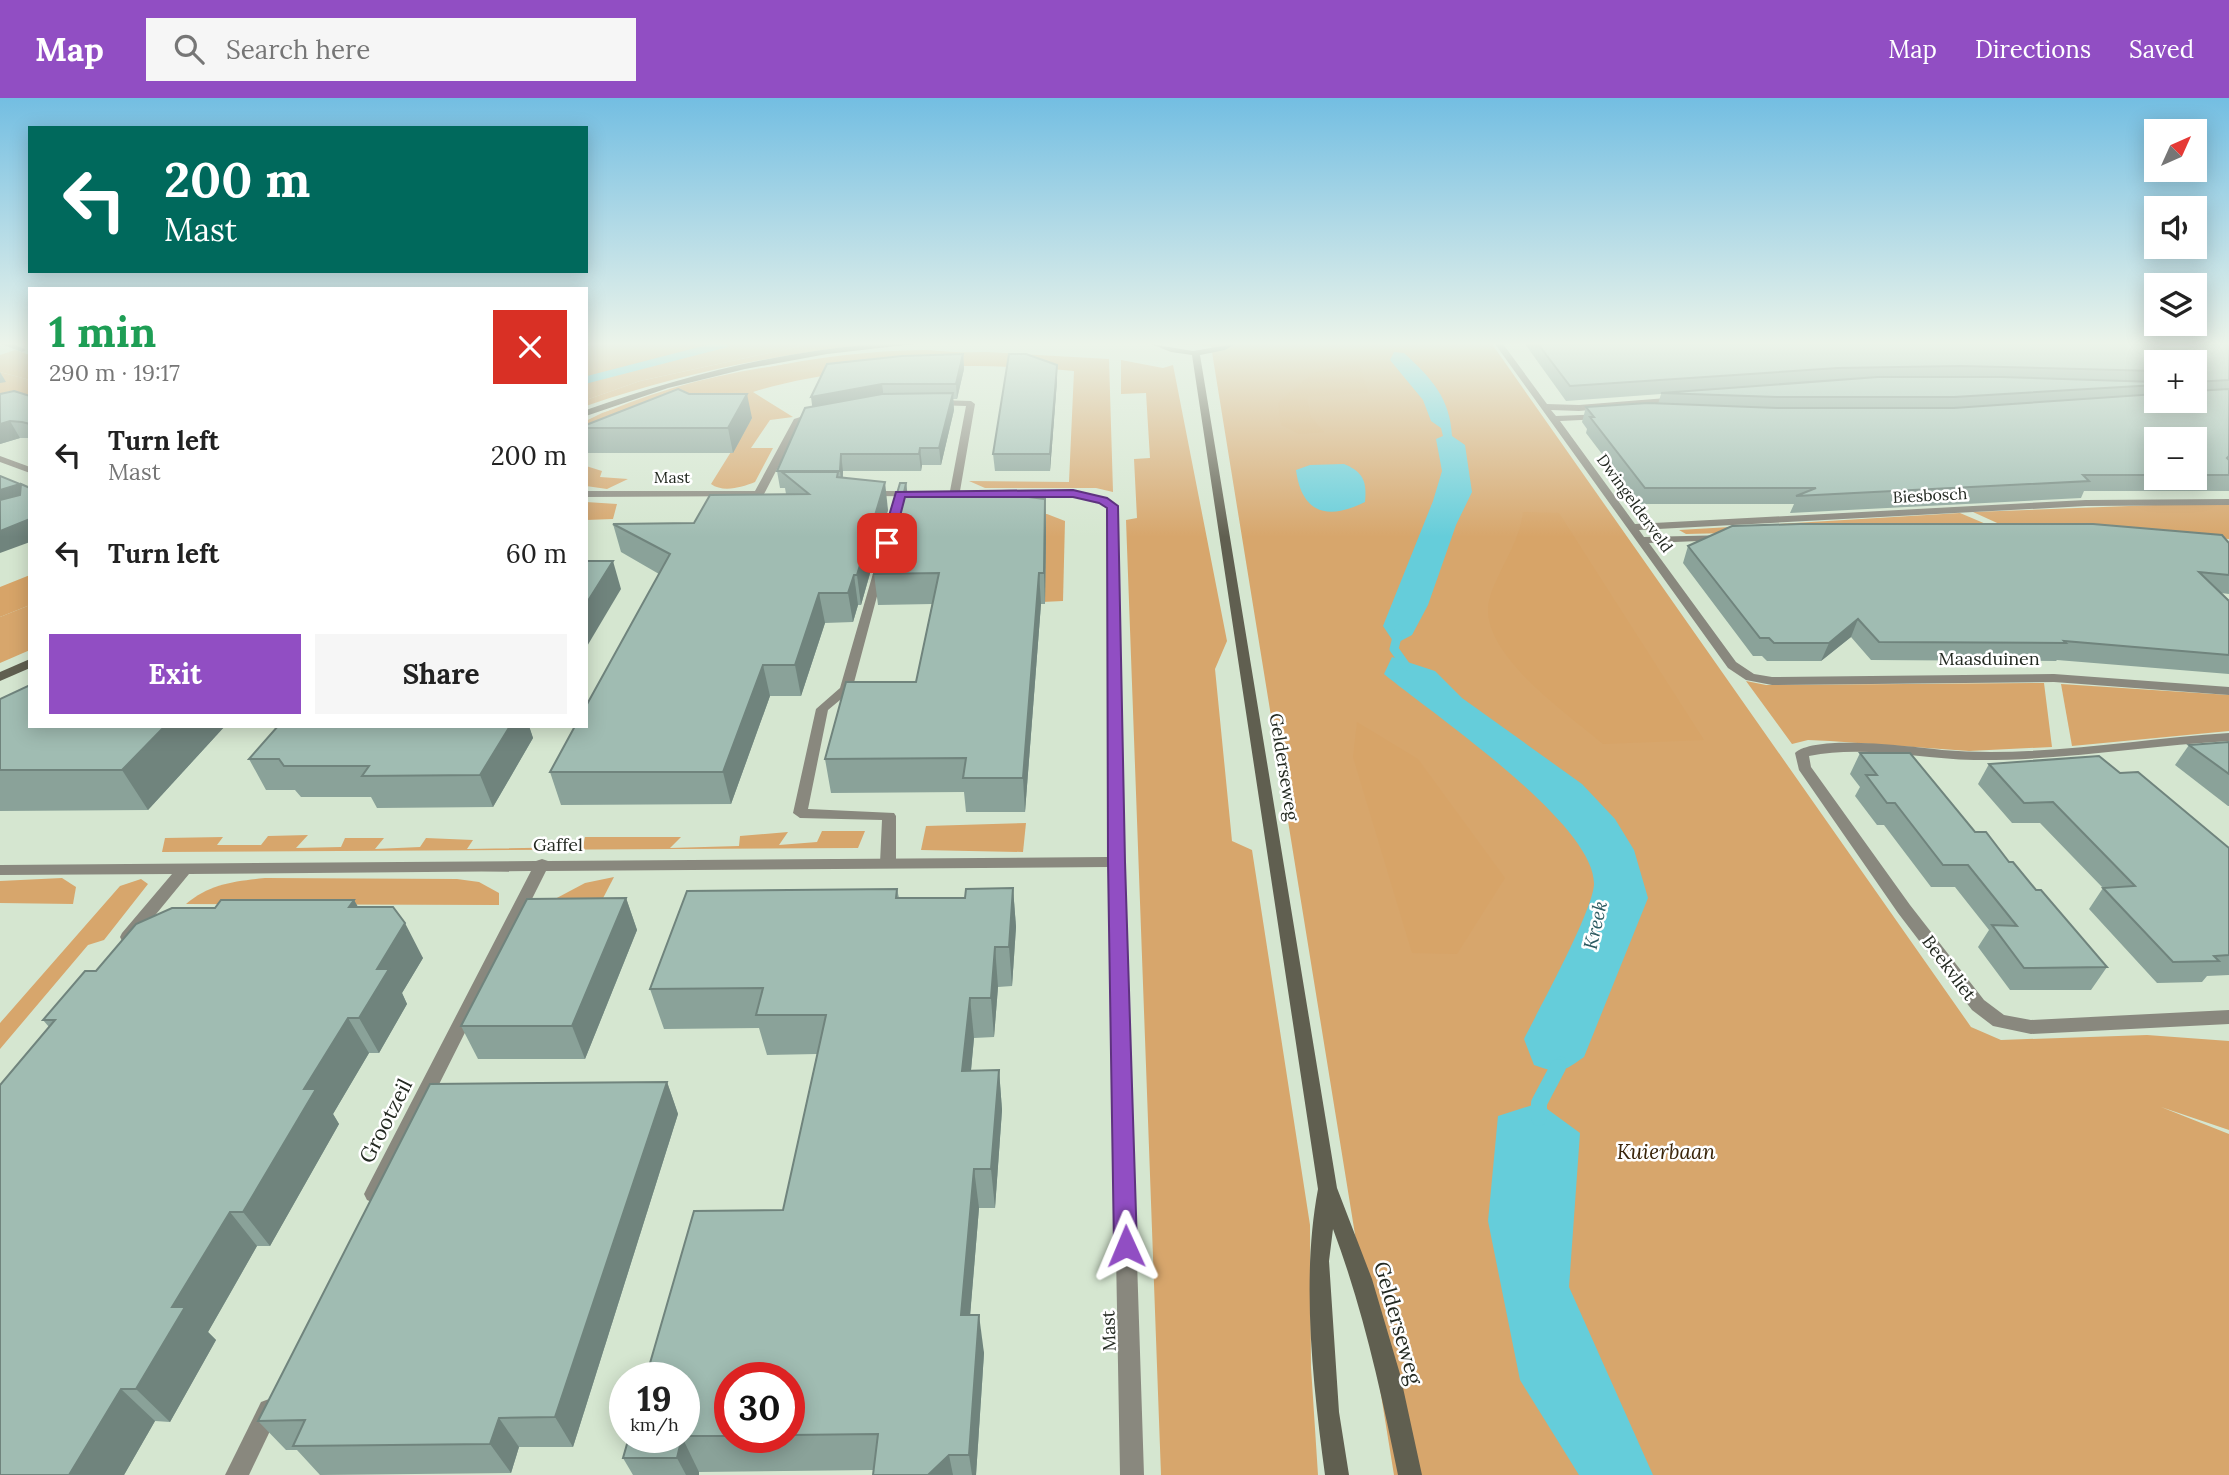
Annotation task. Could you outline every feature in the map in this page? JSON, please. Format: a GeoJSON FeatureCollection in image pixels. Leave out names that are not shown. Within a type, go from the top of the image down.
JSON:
{"type":"FeatureCollection","features":[{"type":"Feature","properties":{"kind":"street"},"geometry":{"type":"LineString","coordinates":[[954,494],[970,408]]}},
{"type":"Feature","properties":{"kind":"street","name":"Gelderseweg"},"geometry":{"type":"LineString","coordinates":[[1205,408],[1327,1188],[1363,1279],[1390,1374],[1410,1475]]}},
{"type":"Feature","properties":{"kind":"street","name":"Dwingelderveld"},"geometry":{"type":"LineString","coordinates":[[1547,408],[1732,665],[1750,677]]}},
{"type":"Feature","properties":{"kind":"street","name":"Mast"},"geometry":{"type":"LineString","coordinates":[[588,494],[765,494],[797,421],[830,412]]}},
{"type":"Feature","properties":{"kind":"street"},"geometry":{"type":"LineString","coordinates":[[1554,419],[1644,413]]}},
{"type":"Feature","properties":{"kind":"street"},"geometry":{"type":"LineString","coordinates":[[0,459],[28,469]]}},
{"type":"Feature","properties":{"kind":"street","name":"Mast"},"geometry":{"type":"LineString","coordinates":[[849,494],[898,501],[954,494],[1073,494],[1103,500],[1112,506],[1116,862],[1132,1475]]}},
{"type":"Feature","properties":{"kind":"street","name":"Biesbosch"},"geometry":{"type":"LineString","coordinates":[[1633,527],[2086,503],[2229,502]]}},
{"type":"Feature","properties":{"kind":"street"},"geometry":{"type":"LineString","coordinates":[[1642,540],[1744,536]]}},
{"type":"Feature","properties":{"kind":"street"},"geometry":{"type":"LineString","coordinates":[[882,559],[846,690],[822,709],[800,813],[889,816],[888,863]]}},
{"type":"Feature","properties":{"kind":"street"},"geometry":{"type":"LineString","coordinates":[[0,677],[28,664]]}},
{"type":"Feature","properties":{"kind":"street","name":"Maasduinen"},"geometry":{"type":"LineString","coordinates":[[1750,677],[1772,681],[2054,678],[2229,691]]}},
{"type":"Feature","properties":{"kind":"street","name":"Beekvliet"},"geometry":{"type":"LineString","coordinates":[[2229,737],[2068,754],[1971,756],[1853,747],[1824,748],[1802,753],[1804,767],[1904,909],[1978,1005],[1999,1021],[2031,1027],[2229,1017]]}},
{"type":"Feature","properties":{"kind":"street","name":"Gaffel"},"geometry":{"type":"LineString","coordinates":[[0,870],[542,864],[1116,862]]}},
{"type":"Feature","properties":{"kind":"street","name":"Grootzeil"},"geometry":{"type":"LineString","coordinates":[[365,1212],[542,864]]}},
{"type":"Feature","properties":{"kind":"street"},"geometry":{"type":"LineString","coordinates":[[114,953],[184,870]]}},
{"type":"Feature","properties":{"kind":"street","name":"Gelderseweg"},"geometry":{"type":"LineString","coordinates":[[1327,1188],[1319,1261],[1328,1412],[1336,1475]]}},
{"type":"Feature","properties":{"kind":"street"},"geometry":{"type":"LineString","coordinates":[[237,1475],[280,1387]]}},
{"type":"Feature","properties":{"kind":"green space"},"geometry":{"type":"Polygon","coordinates":[[[617,408],[779,408],[793,417],[770,420],[751,448],[773,448],[755,482],[733,488],[721,488],[711,484],[752,418],[697,416],[588,420],[617,408]]]}},
{"type":"Feature","properties":{"kind":"green space"},"geometry":{"type":"Polygon","coordinates":[[[1072,408],[1110,408],[1113,492],[1096,488],[985,488],[969,481],[1069,482],[1072,408]]]}},
{"type":"Feature","properties":{"kind":"green space"},"geometry":{"type":"Polygon","coordinates":[[[1147,408],[1181,408],[1227,641],[1215,669],[1232,841],[1252,850],[1310,1225],[1311,1367],[1318,1475],[1161,1475],[1126,520],[1137,518],[1134,459],[1150,458],[1147,408]]]}},
{"type":"Feature","properties":{"kind":"green space","name":"Kuierbaan"},"geometry":{"type":"Polygon","coordinates":[[[1221,408],[1537,408],[1971,1027],[2001,1040],[2147,1035],[2229,1041],[2229,1130],[2161,1107],[2229,1134],[2229,1475],[1394,1475],[1221,408]]]}},
{"type":"Feature","properties":{"kind":"green space"},"geometry":{"type":"Polygon","coordinates":[[[588,467],[602,471],[600,477],[628,479],[607,489],[588,486],[588,467]]]}},
{"type":"Feature","properties":{"kind":"green space"},"geometry":{"type":"Polygon","coordinates":[[[588,502],[617,504],[613,519],[588,520],[588,502]]]}},
{"type":"Feature","properties":{"kind":"green space"},"geometry":{"type":"Polygon","coordinates":[[[2229,505],[2229,539],[2006,527],[1973,512],[2229,505]]]}},
{"type":"Feature","properties":{"kind":"green space"},"geometry":{"type":"Polygon","coordinates":[[[1960,513],[1993,527],[1686,534],[1679,530],[1960,513]]]}},
{"type":"Feature","properties":{"kind":"green space"},"geometry":{"type":"Polygon","coordinates":[[[1015,514],[1047,514],[1065,521],[1063,601],[1042,602],[1015,514]]]}},
{"type":"Feature","properties":{"kind":"green space"},"geometry":{"type":"Polygon","coordinates":[[[28,606],[28,651],[0,663],[0,617],[28,606]]]}},
{"type":"Feature","properties":{"kind":"green space"},"geometry":{"type":"Polygon","coordinates":[[[1746,681],[1766,685],[2044,683],[2052,747],[1969,751],[1808,740],[1792,744],[1746,681]]]}},
{"type":"Feature","properties":{"kind":"green space"},"geometry":{"type":"Polygon","coordinates":[[[2061,684],[2229,695],[2229,731],[2072,746],[2061,684]]]}},
{"type":"Feature","properties":{"kind":"green space"},"geometry":{"type":"Polygon","coordinates":[[[1026,823],[1023,852],[921,850],[926,826],[1026,823]]]}},
{"type":"Feature","properties":{"kind":"green space"},"geometry":{"type":"Polygon","coordinates":[[[822,831],[865,831],[858,848],[162,852],[165,838],[223,837],[217,845],[261,845],[268,836],[308,835],[296,848],[341,847],[345,838],[384,838],[375,849],[420,847],[426,838],[473,840],[467,849],[583,847],[585,837],[681,837],[670,848],[739,846],[740,836],[788,832],[779,845],[817,842],[822,831]]]}},
{"type":"Feature","properties":{"kind":"green space"},"geometry":{"type":"Polygon","coordinates":[[[614,877],[600,904],[553,900],[585,883],[614,877]]]}},
{"type":"Feature","properties":{"kind":"green space"},"geometry":{"type":"Polygon","coordinates":[[[62,878],[76,887],[73,904],[0,903],[0,881],[62,878]]]}},
{"type":"Feature","properties":{"kind":"green space"},"geometry":{"type":"Polygon","coordinates":[[[265,878],[457,879],[479,882],[499,893],[499,905],[186,904],[213,888],[233,882],[265,878]]]}},
{"type":"Feature","properties":{"kind":"green space"},"geometry":{"type":"Polygon","coordinates":[[[141,879],[148,884],[104,940],[88,945],[0,1049],[0,1023],[120,886],[141,879]]]}},
{"type":"Feature","properties":{"kind":"shaded area"},"geometry":{"type":"Polygon","coordinates":[[[618,408],[670,408],[588,433],[588,420],[618,408]]]}},
{"type":"Feature","properties":{"kind":"shaded area"},"geometry":{"type":"Polygon","coordinates":[[[1279,408],[1309,408],[1311,417],[1324,432],[1299,434],[1281,425],[1279,408]]]}},
{"type":"Feature","properties":{"kind":"shaded area"},"geometry":{"type":"Polygon","coordinates":[[[1523,512],[1559,513],[1704,740],[1603,744],[1547,698],[1509,659],[1496,638],[1489,617],[1490,597],[1518,534],[1523,512]]]}},
{"type":"Feature","properties":{"kind":"shaded area"},"geometry":{"type":"Polygon","coordinates":[[[28,576],[28,606],[0,617],[0,587],[28,576]]]}},
{"type":"Feature","properties":{"kind":"shaded area"},"geometry":{"type":"Polygon","coordinates":[[[1357,722],[1418,759],[1505,878],[1457,954],[1412,953],[1353,757],[1357,722]]]}},
{"type":"Feature","properties":{"kind":"water"},"geometry":{"type":"Polygon","coordinates":[[[1426,408],[1447,408],[1452,436],[1465,445],[1472,492],[1456,525],[1428,605],[1412,635],[1395,644],[1383,626],[1433,501],[1442,471],[1436,439],[1443,436],[1441,428],[1431,421],[1426,408]]]}},
{"type":"Feature","properties":{"kind":"water"},"geometry":{"type":"Polygon","coordinates":[[[1344,464],[1360,474],[1365,488],[1365,502],[1352,508],[1329,512],[1311,505],[1304,497],[1296,470],[1310,465],[1344,464]]]}},
{"type":"Feature","properties":{"kind":"water"},"geometry":{"type":"Polygon","coordinates":[[[1392,657],[1435,671],[1462,698],[1582,784],[1615,819],[1634,850],[1648,898],[1584,1057],[1565,1069],[1555,1071],[1534,1065],[1524,1039],[1585,915],[1594,884],[1587,859],[1568,831],[1540,801],[1507,771],[1384,674],[1392,657]]]}},
{"type":"Feature","properties":{"kind":"water"},"geometry":{"type":"Polygon","coordinates":[[[1539,1103],[1580,1133],[1569,1287],[1653,1475],[1579,1475],[1520,1380],[1488,1221],[1498,1116],[1539,1103]]]}},
{"type":"Feature","properties":{"kind":"building"},"geometry":{"type":"Polygon","coordinates":[[[0,408],[28,408],[28,424],[10,421],[0,424],[0,408]]]}},
{"type":"Feature","properties":{"kind":"building"},"geometry":{"type":"Polygon","coordinates":[[[629,408],[739,408],[728,428],[588,428],[588,424],[629,408]]]}},
{"type":"Feature","properties":{"kind":"building"},"geometry":{"type":"Polygon","coordinates":[[[805,408],[949,408],[939,448],[920,448],[919,454],[841,454],[840,471],[777,471],[805,408]]]}},
{"type":"Feature","properties":{"kind":"building"},"geometry":{"type":"Polygon","coordinates":[[[1000,408],[1054,408],[1050,454],[993,454],[1000,408]]]}},
{"type":"Feature","properties":{"kind":"building"},"geometry":{"type":"Polygon","coordinates":[[[1587,408],[2144,408],[2144,413],[2207,413],[2207,408],[2229,408],[2229,475],[2207,475],[2207,427],[2144,427],[2144,475],[2083,475],[2089,481],[1796,496],[1816,488],[1645,488],[1590,417],[1594,417],[1587,408]]]}},
{"type":"Feature","properties":{"kind":"building"},"geometry":{"type":"Polygon","coordinates":[[[782,472],[838,472],[837,477],[885,482],[857,575],[854,575],[848,593],[819,593],[795,665],[763,665],[723,772],[550,772],[574,728],[588,728],[588,702],[670,554],[613,524],[694,523],[710,495],[809,494],[782,472]]]}},
{"type":"Feature","properties":{"kind":"building"},"geometry":{"type":"Polygon","coordinates":[[[0,476],[20,484],[0,490],[0,476]]]}},
{"type":"Feature","properties":{"kind":"building"},"geometry":{"type":"Polygon","coordinates":[[[900,483],[906,483],[903,497],[984,497],[985,492],[1045,499],[1044,573],[1039,573],[1023,778],[963,778],[966,758],[825,759],[846,682],[916,682],[939,573],[874,574],[900,483]]]}},
{"type":"Feature","properties":{"kind":"building"},"geometry":{"type":"Polygon","coordinates":[[[21,484],[28,487],[28,520],[0,531],[0,500],[20,495],[21,484]]]}},
{"type":"Feature","properties":{"kind":"building"},"geometry":{"type":"Polygon","coordinates":[[[2093,524],[2222,535],[2229,543],[2229,575],[2199,572],[2229,601],[2229,655],[2064,641],[2066,643],[1879,642],[1858,619],[1829,643],[1774,643],[1769,638],[1760,638],[1688,546],[1732,526],[2093,524]]]}},
{"type":"Feature","properties":{"kind":"building"},"geometry":{"type":"Polygon","coordinates":[[[588,561],[613,561],[588,601],[588,561]]]}},
{"type":"Feature","properties":{"kind":"building"},"geometry":{"type":"Polygon","coordinates":[[[28,686],[28,728],[163,728],[122,770],[0,770],[0,699],[28,686]]]}},
{"type":"Feature","properties":{"kind":"building"},"geometry":{"type":"Polygon","coordinates":[[[276,728],[509,728],[480,775],[362,776],[369,766],[284,766],[279,759],[249,759],[276,728]]]}},
{"type":"Feature","properties":{"kind":"building"},"geometry":{"type":"Polygon","coordinates":[[[2229,742],[2229,774],[2189,745],[2229,742]]]}},
{"type":"Feature","properties":{"kind":"building"},"geometry":{"type":"Polygon","coordinates":[[[1860,753],[1910,753],[1975,832],[1986,832],[2009,862],[2013,862],[2036,890],[2041,890],[2107,967],[2024,968],[1992,925],[2017,926],[1968,865],[1943,865],[1895,803],[1887,803],[1866,775],[1877,775],[1860,753]]]}},
{"type":"Feature","properties":{"kind":"building"},"geometry":{"type":"Polygon","coordinates":[[[2099,756],[2120,773],[2138,772],[2229,848],[2229,955],[2214,956],[2219,961],[2173,962],[2103,888],[2135,886],[2053,802],[2024,803],[1989,764],[2099,756]]]}},
{"type":"Feature","properties":{"kind":"building"},"geometry":{"type":"Polygon","coordinates":[[[1013,888],[1009,947],[995,947],[991,998],[970,998],[962,1071],[999,1070],[991,1169],[974,1169],[961,1315],[979,1315],[969,1455],[949,1455],[928,1475],[873,1475],[878,1434],[805,1435],[805,1362],[714,1362],[714,1436],[700,1436],[700,1362],[650,1362],[694,1211],[783,1210],[826,1015],[756,1015],[763,988],[650,989],[687,891],[897,889],[896,898],[965,898],[966,889],[1013,888]]]}},
{"type":"Feature","properties":{"kind":"building"},"geometry":{"type":"Polygon","coordinates":[[[626,898],[572,1026],[461,1026],[527,899],[626,898]]]}},
{"type":"Feature","properties":{"kind":"building"},"geometry":{"type":"Polygon","coordinates":[[[221,900],[354,900],[349,907],[393,907],[405,923],[377,969],[389,969],[359,1018],[348,1018],[304,1089],[316,1089],[243,1212],[230,1212],[172,1307],[185,1307],[136,1389],[121,1389],[69,1475],[0,1475],[0,1085],[55,1020],[43,1020],[85,971],[96,971],[136,924],[172,908],[215,908],[221,900]]]}},
{"type":"Feature","properties":{"kind":"building"},"geometry":{"type":"Polygon","coordinates":[[[667,1082],[555,1417],[499,1418],[490,1444],[293,1446],[305,1420],[258,1421],[430,1084],[667,1082]]]}},
{"type":"Feature","properties":{"kind":"building"},"geometry":{"type":"Polygon","coordinates":[[[624,1453],[678,1453],[677,1458],[623,1458],[624,1453]]]}},
{"type":"Feature","properties":{"kind":"waterway","name":"Kreek"},"geometry":{"type":"LineString","coordinates":[[1399,629],[1394,649],[1406,666]]}},
{"type":"Feature","properties":{"kind":"waterway","name":"Kreek"},"geometry":{"type":"LineString","coordinates":[[1557,1069],[1561,1062]]}},
{"type":"Feature","properties":{"kind":"waterway","name":"Kreek"},"geometry":{"type":"LineString","coordinates":[[1539,1118],[1539,1103],[1558,1067]]}},
{"type":"Feature","properties":{"kind":"route"},"geometry":{"type":"LineString","coordinates":[[887,543],[900,494],[1073,494],[1103,500],[1112,506],[1116,862],[1126,1246]]}}]}
